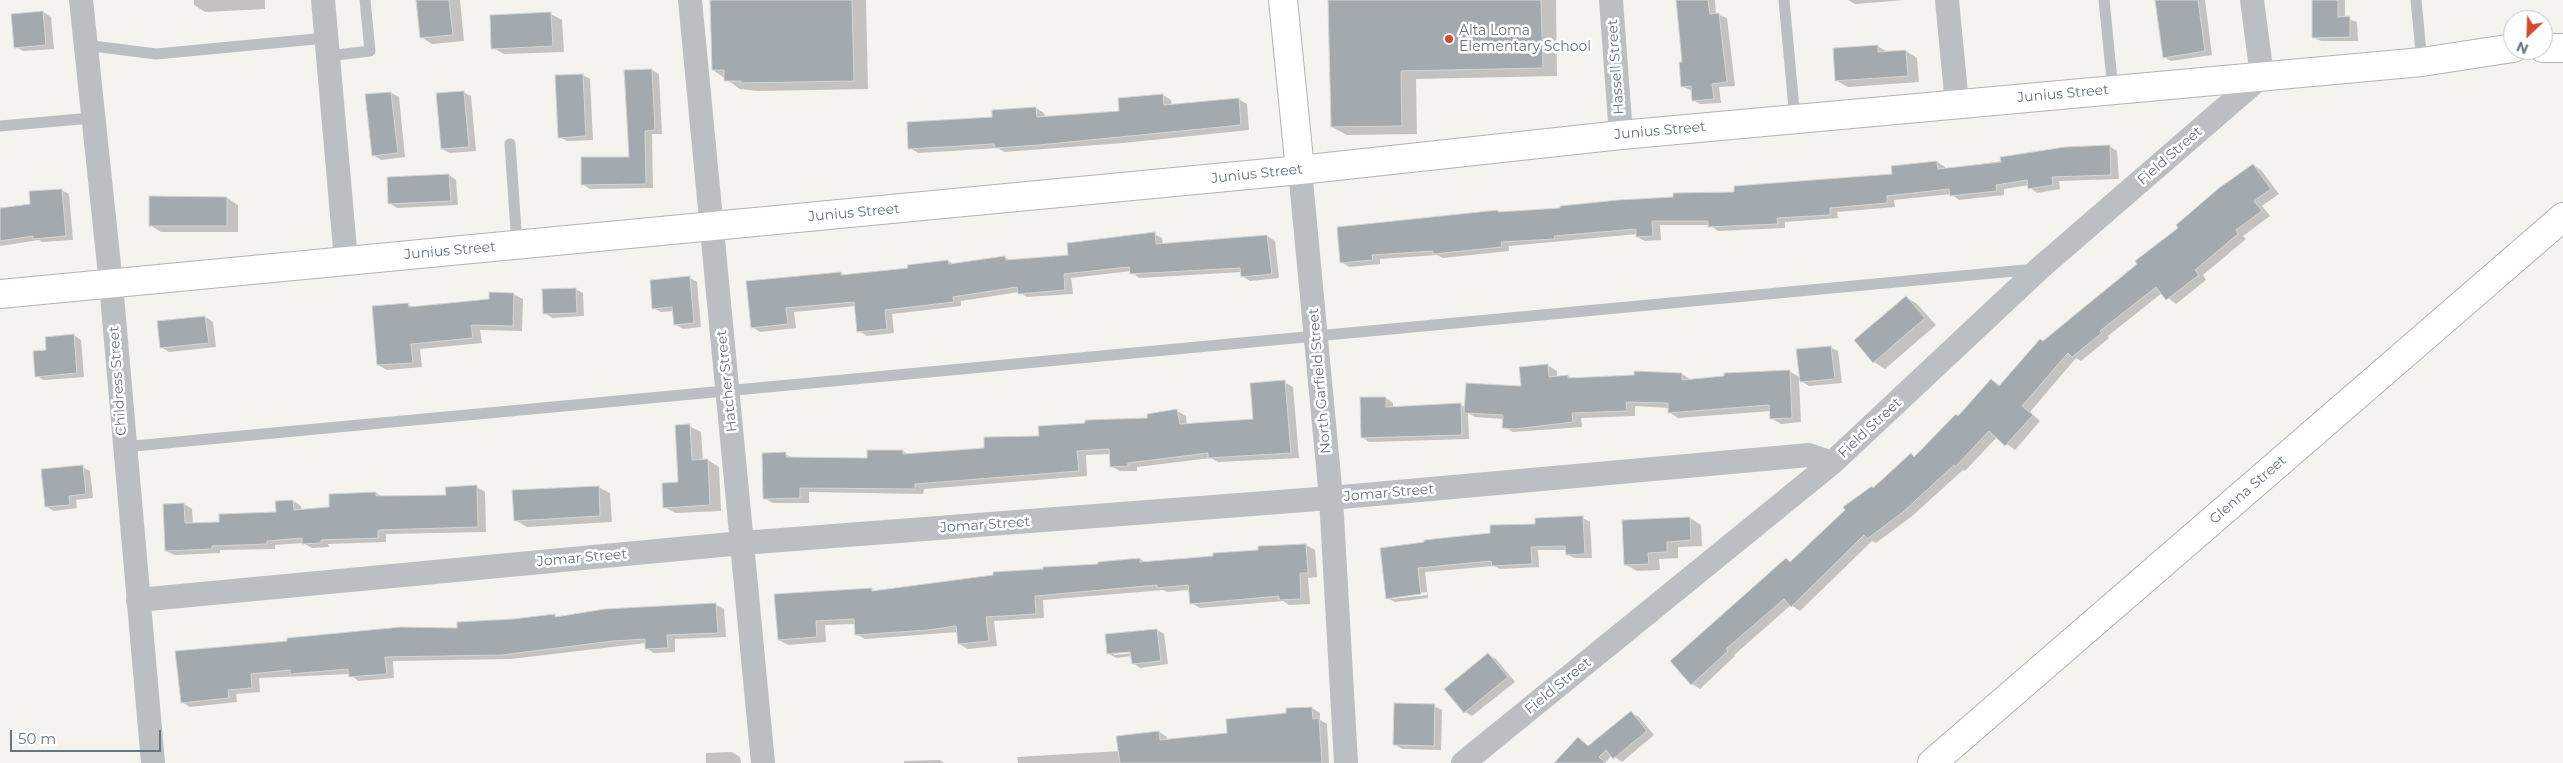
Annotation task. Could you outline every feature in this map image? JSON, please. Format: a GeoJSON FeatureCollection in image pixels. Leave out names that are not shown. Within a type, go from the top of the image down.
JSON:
{"type":"FeatureCollection","features":[{"type":"Feature","properties":{"kind":"street","name":"Childress Street"},"geometry":{"type":"LineString","coordinates":[[81,0],[111,284],[123,447],[154,763]]}},
{"type":"Feature","properties":{"kind":"street"},"geometry":{"type":"LineString","coordinates":[[323,0],[346,260]]}},
{"type":"Feature","properties":{"kind":"street","name":"Hatcher Street"},"geometry":{"type":"LineString","coordinates":[[690,0],[763,763]]}},
{"type":"Feature","properties":{"kind":"street","name":"North Garfield Street"},"geometry":{"type":"LineString","coordinates":[[1283,0],[1331,498],[1346,763]]}},
{"type":"Feature","properties":{"kind":"street","name":"Hassell Street"},"geometry":{"type":"LineString","coordinates":[[1611,0],[1621,135]]}},
{"type":"Feature","properties":{"kind":"street"},"geometry":{"type":"LineString","coordinates":[[1947,0],[1957,104]]}},
{"type":"Feature","properties":{"kind":"street"},"geometry":{"type":"LineString","coordinates":[[2252,0],[2262,76]]}},
{"type":"Feature","properties":{"kind":"street","name":"Junius Street"},"geometry":{"type":"LineString","coordinates":[[0,294],[1300,170],[1621,135],[2422,62],[2503,50]]}},
{"type":"Feature","properties":{"kind":"street","name":"Field Street"},"geometry":{"type":"LineString","coordinates":[[1463,763],[1832,463],[2040,268],[2262,76]]}},
{"type":"Feature","properties":{"kind":"street","name":"Glenna Street"},"geometry":{"type":"LineString","coordinates":[[1932,763],[2563,217]]}},
{"type":"Feature","properties":{"kind":"street","name":"Jomar Street"},"geometry":{"type":"LineString","coordinates":[[138,600],[742,543],[1331,498],[1809,455],[1832,463]]}},
{"type":"Feature","properties":{"kind":"lane"},"geometry":{"type":"LineString","coordinates":[[85,45],[156,54],[327,47],[370,52],[366,0]]}},
{"type":"Feature","properties":{"kind":"lane"},"geometry":{"type":"LineString","coordinates":[[1784,0],[1796,119]]}},
{"type":"Feature","properties":{"kind":"lane"},"geometry":{"type":"LineString","coordinates":[[2104,0],[2113,90]]}},
{"type":"Feature","properties":{"kind":"lane"},"geometry":{"type":"LineString","coordinates":[[2416,0],[2422,62]]}},
{"type":"Feature","properties":{"kind":"lane"},"geometry":{"type":"LineString","coordinates":[[0,126],[92,118]]}},
{"type":"Feature","properties":{"kind":"lane"},"geometry":{"type":"LineString","coordinates":[[510,144],[517,244]]}},
{"type":"Feature","properties":{"kind":"lane"},"geometry":{"type":"LineString","coordinates":[[123,447],[2040,268]]}},
{"type":"Feature","properties":{"kind":"building"},"geometry":{"type":"Polygon","coordinates":[[[416,0],[449,0],[453,35],[420,38],[416,0]]]}},
{"type":"Feature","properties":{"kind":"building"},"geometry":{"type":"Polygon","coordinates":[[[710,0],[852,0],[854,81],[741,83],[741,81],[724,81],[724,70],[712,70],[710,0]]]}},
{"type":"Feature","properties":{"kind":"building"},"geometry":{"type":"Polygon","coordinates":[[[1328,0],[1541,0],[1543,68],[1401,71],[1402,126],[1331,127],[1328,0]]]}},
{"type":"Feature","properties":{"kind":"building"},"geometry":{"type":"Polygon","coordinates":[[[1676,0],[1708,0],[1710,14],[1719,13],[1727,82],[1712,84],[1714,99],[1692,101],[1691,86],[1681,87],[1679,62],[1682,62],[1676,0]]]}},
{"type":"Feature","properties":{"kind":"building"},"geometry":{"type":"Polygon","coordinates":[[[2155,0],[2198,0],[2205,51],[2163,58],[2155,0]]]}},
{"type":"Feature","properties":{"kind":"building"},"geometry":{"type":"Polygon","coordinates":[[[2312,0],[2338,0],[2338,17],[2350,16],[2350,37],[2312,38],[2312,0]]]}},
{"type":"Feature","properties":{"kind":"building"},"geometry":{"type":"Polygon","coordinates":[[[43,11],[46,45],[14,48],[11,14],[43,11]]]}},
{"type":"Feature","properties":{"kind":"building"},"geometry":{"type":"Polygon","coordinates":[[[551,12],[553,46],[491,49],[490,15],[551,12]]]}},
{"type":"Feature","properties":{"kind":"building"},"geometry":{"type":"Polygon","coordinates":[[[1878,45],[1878,52],[1906,50],[1908,76],[1835,81],[1833,48],[1878,45]]]}},
{"type":"Feature","properties":{"kind":"building"},"geometry":{"type":"Polygon","coordinates":[[[652,69],[655,130],[645,131],[646,184],[581,185],[581,157],[629,157],[624,70],[652,69]]]}},
{"type":"Feature","properties":{"kind":"building"},"geometry":{"type":"Polygon","coordinates":[[[583,74],[586,136],[558,138],[555,75],[583,74]]]}},
{"type":"Feature","properties":{"kind":"building"},"geometry":{"type":"Polygon","coordinates":[[[464,91],[469,147],[441,149],[436,93],[464,91]]]}},
{"type":"Feature","properties":{"kind":"building"},"geometry":{"type":"Polygon","coordinates":[[[391,92],[398,153],[372,156],[365,94],[391,92]]]}},
{"type":"Feature","properties":{"kind":"building"},"geometry":{"type":"Polygon","coordinates":[[[1163,94],[1164,105],[1239,98],[1241,125],[1039,145],[995,148],[994,144],[908,149],[907,122],[992,117],[992,110],[1036,107],[1037,117],[1119,111],[1118,98],[1163,94]]]}},
{"type":"Feature","properties":{"kind":"building"},"geometry":{"type":"Polygon","coordinates":[[[2110,145],[2111,175],[2052,177],[2053,185],[2028,189],[2027,180],[1996,185],[1997,191],[1950,196],[1949,189],[1887,196],[1887,203],[1830,208],[1830,215],[1777,218],[1778,224],[1708,227],[1708,221],[1652,221],[1653,236],[1636,237],[1636,229],[1554,236],[1555,239],[1501,242],[1502,247],[1433,254],[1433,251],[1372,255],[1373,260],[1340,263],[1337,227],[1498,210],[1498,212],[1560,208],[1560,206],[1618,200],[1673,197],[1673,193],[1734,192],[1734,186],[1892,174],[1891,166],[1937,161],[1938,169],[2001,162],[2000,157],[2065,147],[2110,145]]]}},
{"type":"Feature","properties":{"kind":"building"},"geometry":{"type":"Polygon","coordinates":[[[2253,164],[2271,189],[2254,201],[2262,211],[2236,230],[2238,234],[2195,270],[2199,275],[2166,300],[2156,287],[2100,331],[2102,333],[2072,357],[2068,353],[2022,406],[2033,415],[2005,446],[1989,431],[1955,467],[1954,465],[1903,512],[1867,539],[1864,535],[1791,607],[1784,599],[1726,649],[1728,651],[1691,685],[1670,661],[1786,558],[1790,562],[1845,510],[1843,507],[1872,486],[1873,488],[1911,453],[1914,457],[1956,414],[1958,416],[1991,379],[1999,386],[2040,339],[2043,341],[2137,264],[2135,261],[2178,228],[2176,225],[2219,188],[2253,164]]]}},
{"type":"Feature","properties":{"kind":"building"},"geometry":{"type":"Polygon","coordinates":[[[449,174],[451,201],[388,204],[387,177],[449,174]]]}},
{"type":"Feature","properties":{"kind":"building"},"geometry":{"type":"Polygon","coordinates":[[[62,189],[66,236],[33,239],[33,236],[0,241],[0,208],[30,204],[29,191],[62,189]]]}},
{"type":"Feature","properties":{"kind":"building"},"geometry":{"type":"Polygon","coordinates":[[[149,196],[227,197],[227,226],[149,226],[149,196]]]}},
{"type":"Feature","properties":{"kind":"building"},"geometry":{"type":"Polygon","coordinates":[[[1155,232],[1156,244],[1267,235],[1272,274],[1241,277],[1240,268],[1130,274],[1129,267],[1064,274],[1065,290],[1018,294],[1017,287],[953,297],[954,302],[885,310],[887,329],[857,332],[854,302],[786,308],[788,324],[751,328],[746,281],[841,272],[841,275],[908,268],[907,265],[948,260],[949,264],[1005,256],[1006,260],[1068,255],[1067,243],[1155,232]]]}},
{"type":"Feature","properties":{"kind":"building"},"geometry":{"type":"Polygon","coordinates":[[[690,276],[694,323],[674,325],[672,307],[652,309],[650,280],[690,276]]]}},
{"type":"Feature","properties":{"kind":"building"},"geometry":{"type":"Polygon","coordinates":[[[576,288],[577,313],[543,314],[542,289],[576,288]]]}},
{"type":"Feature","properties":{"kind":"building"},"geometry":{"type":"Polygon","coordinates":[[[489,292],[514,293],[513,326],[471,325],[473,338],[411,344],[413,363],[377,365],[372,306],[408,303],[409,307],[489,299],[489,292]]]}},
{"type":"Feature","properties":{"kind":"building"},"geometry":{"type":"Polygon","coordinates":[[[1906,296],[1925,318],[1873,363],[1854,340],[1906,296]]]}},
{"type":"Feature","properties":{"kind":"building"},"geometry":{"type":"Polygon","coordinates":[[[205,316],[209,343],[160,348],[157,321],[205,316]]]}},
{"type":"Feature","properties":{"kind":"building"},"geometry":{"type":"Polygon","coordinates":[[[74,334],[77,373],[35,377],[33,351],[46,350],[45,337],[74,334]]]}},
{"type":"Feature","properties":{"kind":"building"},"geometry":{"type":"Polygon","coordinates":[[[1831,346],[1835,379],[1800,382],[1796,349],[1831,346]]]}},
{"type":"Feature","properties":{"kind":"building"},"geometry":{"type":"Polygon","coordinates":[[[1548,364],[1549,377],[1568,375],[1568,378],[1634,375],[1634,371],[1682,373],[1682,380],[1724,376],[1724,373],[1790,370],[1792,418],[1770,419],[1769,405],[1668,413],[1668,403],[1626,402],[1627,411],[1572,413],[1573,422],[1515,429],[1502,428],[1503,415],[1464,413],[1466,383],[1521,386],[1519,367],[1548,364]]]}},
{"type":"Feature","properties":{"kind":"building"},"geometry":{"type":"Polygon","coordinates":[[[1285,380],[1291,453],[1208,458],[1208,453],[1128,463],[1128,466],[1110,467],[1109,449],[1077,451],[1079,471],[915,484],[915,489],[800,488],[800,498],[763,499],[762,453],[786,452],[786,457],[867,458],[867,450],[903,450],[903,454],[984,448],[984,437],[1039,436],[1038,426],[1085,423],[1085,420],[1147,418],[1147,414],[1177,409],[1180,424],[1253,419],[1250,383],[1285,380]]]}},
{"type":"Feature","properties":{"kind":"building"},"geometry":{"type":"Polygon","coordinates":[[[1360,397],[1386,397],[1386,407],[1461,403],[1462,435],[1361,438],[1360,397]]]}},
{"type":"Feature","properties":{"kind":"building"},"geometry":{"type":"Polygon","coordinates":[[[690,424],[692,460],[708,459],[710,505],[663,508],[662,483],[678,482],[675,425],[690,424]]]}},
{"type":"Feature","properties":{"kind":"building"},"geometry":{"type":"Polygon","coordinates":[[[83,465],[86,494],[69,496],[70,505],[45,507],[41,469],[83,465]]]}},
{"type":"Feature","properties":{"kind":"building"},"geometry":{"type":"Polygon","coordinates":[[[477,485],[478,527],[378,530],[378,538],[321,540],[321,543],[302,544],[302,538],[267,541],[267,544],[212,546],[212,549],[165,551],[163,504],[184,503],[185,523],[219,522],[219,514],[276,512],[275,501],[293,500],[294,510],[329,507],[329,494],[376,492],[376,496],[446,495],[445,487],[477,485]]]}},
{"type":"Feature","properties":{"kind":"building"},"geometry":{"type":"Polygon","coordinates":[[[599,486],[600,516],[514,521],[512,490],[599,486]]]}},
{"type":"Feature","properties":{"kind":"building"},"geometry":{"type":"Polygon","coordinates":[[[1583,516],[1585,554],[1566,555],[1565,546],[1531,547],[1532,564],[1492,566],[1491,561],[1418,568],[1421,594],[1386,599],[1380,548],[1424,542],[1424,540],[1490,533],[1490,525],[1535,524],[1535,518],[1583,516]]]}},
{"type":"Feature","properties":{"kind":"building"},"geometry":{"type":"Polygon","coordinates":[[[1690,517],[1691,540],[1667,542],[1667,552],[1648,553],[1649,564],[1624,565],[1622,520],[1690,517]]]}},
{"type":"Feature","properties":{"kind":"building"},"geometry":{"type":"Polygon","coordinates":[[[1306,544],[1308,573],[1300,573],[1301,599],[1279,600],[1279,596],[1190,604],[1188,585],[1157,588],[1157,585],[1035,596],[1036,614],[986,617],[989,641],[958,644],[956,626],[855,635],[854,619],[816,621],[817,637],[778,640],[774,594],[872,588],[872,591],[993,575],[993,572],[1098,564],[1098,562],[1140,558],[1140,562],[1213,556],[1213,553],[1258,550],[1258,546],[1306,544]]]}},
{"type":"Feature","properties":{"kind":"building"},"geometry":{"type":"Polygon","coordinates":[[[716,603],[718,633],[667,635],[668,648],[645,649],[645,639],[613,641],[502,655],[385,657],[387,674],[349,677],[348,669],[290,674],[290,670],[251,674],[252,688],[228,690],[229,698],[181,703],[175,651],[287,641],[287,638],[401,627],[457,628],[457,622],[513,619],[555,614],[555,617],[605,609],[716,603]]]}},
{"type":"Feature","properties":{"kind":"building"},"geometry":{"type":"Polygon","coordinates":[[[1157,629],[1161,661],[1132,664],[1130,652],[1107,654],[1105,634],[1157,629]]]}},
{"type":"Feature","properties":{"kind":"building"},"geometry":{"type":"Polygon","coordinates":[[[1488,653],[1508,677],[1464,713],[1444,689],[1488,653]]]}},
{"type":"Feature","properties":{"kind":"building"},"geometry":{"type":"Polygon","coordinates":[[[1394,703],[1435,704],[1434,746],[1393,745],[1394,703]]]}},
{"type":"Feature","properties":{"kind":"building"},"geometry":{"type":"Polygon","coordinates":[[[1312,707],[1313,719],[1319,718],[1322,763],[1120,763],[1116,736],[1159,731],[1160,740],[1227,733],[1226,719],[1286,713],[1286,708],[1312,707]]]}},
{"type":"Feature","properties":{"kind":"building"},"geometry":{"type":"Polygon","coordinates":[[[1631,711],[1647,731],[1613,759],[1606,750],[1599,757],[1606,763],[1554,763],[1578,737],[1588,746],[1631,711]]]}},
{"type":"Feature","properties":{"kind":"place","name":"Alta Loma Elementary School"},"geometry":{"type":"Point","coordinates":[1449,39]}}]}
